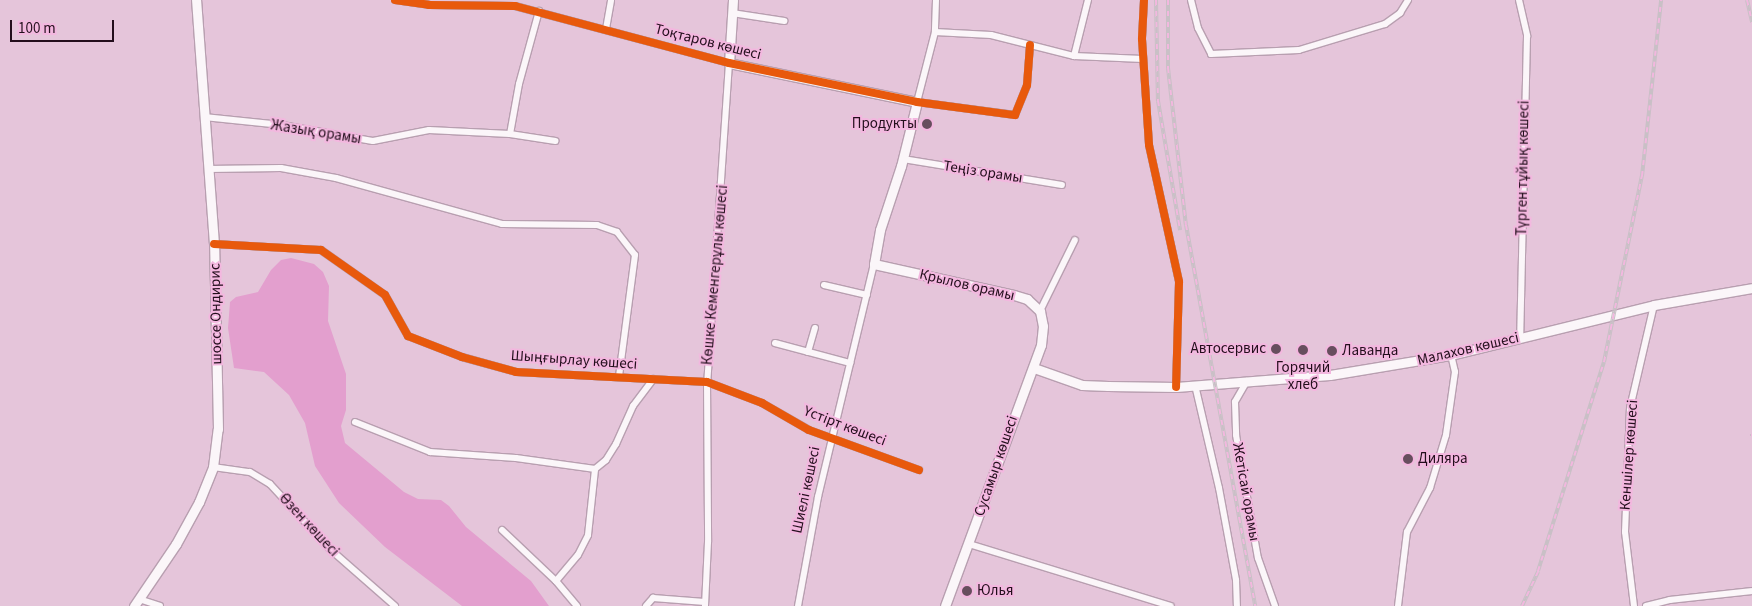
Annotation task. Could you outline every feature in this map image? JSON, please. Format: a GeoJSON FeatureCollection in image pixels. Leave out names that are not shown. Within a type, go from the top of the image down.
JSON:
{"type":"FeatureCollection","features":[{"type":"Feature","properties":{"kind":"main road","name":"шоссе Ондирис"},"geometry":{"type":"LineString","coordinates":[[136,602],[176,544],[199,502],[213,467],[218,429],[214,244],[196,0]]}},
{"type":"Feature","properties":{"kind":"main road"},"geometry":{"type":"LineString","coordinates":[[729,64],[733,0]]}},
{"type":"Feature","properties":{"kind":"main road","name":"Тоқтаров көшесі"},"geometry":{"type":"LineString","coordinates":[[729,64],[917,102]]}},
{"type":"Feature","properties":{"kind":"main road","name":"Шиелі көшесі"},"geometry":{"type":"LineString","coordinates":[[874,264],[880,230],[903,159],[917,102]]}},
{"type":"Feature","properties":{"kind":"main road","name":"Крылов орамы"},"geometry":{"type":"LineString","coordinates":[[874,264],[1014,295],[1027,299],[1040,311]]}},
{"type":"Feature","properties":{"kind":"main road","name":"Малахов көшесі"},"geometry":{"type":"LineString","coordinates":[[1034,368],[1082,385],[1176,387],[1330,375],[1451,356],[1520,337],[1654,305],[1752,288]]}},
{"type":"Feature","properties":{"kind":"main road","name":"Сусамыр көшесі"},"geometry":{"type":"LineString","coordinates":[[945,606],[969,544],[1016,407],[1034,368],[1043,326],[1040,311]]}},
{"type":"Feature","properties":{"kind":"street","name":"Тоқтаров көшесі"},"geometry":{"type":"LineString","coordinates":[[395,0],[452,6],[495,3],[539,11],[729,64]]}},
{"type":"Feature","properties":{"kind":"street"},"geometry":{"type":"LineString","coordinates":[[606,29],[611,0]]}},
{"type":"Feature","properties":{"kind":"street","name":"Шиелі көшесі"},"geometry":{"type":"LineString","coordinates":[[917,102],[935,32],[936,0]]}},
{"type":"Feature","properties":{"kind":"street"},"geometry":{"type":"LineString","coordinates":[[1074,56],[1088,0]]}},
{"type":"Feature","properties":{"kind":"street"},"geometry":{"type":"LineString","coordinates":[[1144,0],[1143,59],[1151,164],[1172,240],[1178,282],[1176,387]]}},
{"type":"Feature","properties":{"kind":"street"},"geometry":{"type":"LineString","coordinates":[[1191,0],[1198,28],[1211,54],[1299,50],[1384,24],[1400,13],[1408,0]]}},
{"type":"Feature","properties":{"kind":"street","name":"Түрген тұйық көшесі"},"geometry":{"type":"LineString","coordinates":[[1519,0],[1527,36],[1520,337]]}},
{"type":"Feature","properties":{"kind":"street"},"geometry":{"type":"LineString","coordinates":[[510,134],[519,84],[539,11]]}},
{"type":"Feature","properties":{"kind":"street"},"geometry":{"type":"LineString","coordinates":[[732,13],[784,21]]}},
{"type":"Feature","properties":{"kind":"street"},"geometry":{"type":"LineString","coordinates":[[935,32],[992,35],[1074,56],[1143,59]]}},
{"type":"Feature","properties":{"kind":"street","name":"Тоқтаров көшесі"},"geometry":{"type":"LineString","coordinates":[[917,102],[1015,115],[1026,85],[1030,45]]}},
{"type":"Feature","properties":{"kind":"street","name":"Көшке Кеменгерұлы көшесі"},"geometry":{"type":"LineString","coordinates":[[705,604],[708,542],[706,382],[729,64]]}},
{"type":"Feature","properties":{"kind":"street","name":"Жазық орамы"},"geometry":{"type":"LineString","coordinates":[[204,117],[282,125],[373,141],[429,130],[510,134],[556,141]]}},
{"type":"Feature","properties":{"kind":"street","name":"Теңіз орамы"},"geometry":{"type":"LineString","coordinates":[[903,159],[1062,185]]}},
{"type":"Feature","properties":{"kind":"street"},"geometry":{"type":"LineString","coordinates":[[208,169],[289,169],[336,178],[502,224],[597,225],[617,232],[627,240],[635,255],[619,377]]}},
{"type":"Feature","properties":{"kind":"street"},"geometry":{"type":"LineString","coordinates":[[1040,311],[1075,240]]}},
{"type":"Feature","properties":{"kind":"street","name":"Шыңғырлау көшесі"},"geometry":{"type":"LineString","coordinates":[[214,244],[321,250],[384,295],[408,336],[462,357],[516,372],[706,382]]}},
{"type":"Feature","properties":{"kind":"street","name":"Шиелі көшесі"},"geometry":{"type":"LineString","coordinates":[[798,606],[831,439],[874,264]]}},
{"type":"Feature","properties":{"kind":"street"},"geometry":{"type":"LineString","coordinates":[[824,285],[867,295]]}},
{"type":"Feature","properties":{"kind":"street","name":"Кеншілер көшесі"},"geometry":{"type":"LineString","coordinates":[[1634,606],[1625,532],[1630,408],[1654,305]]}},
{"type":"Feature","properties":{"kind":"street"},"geometry":{"type":"LineString","coordinates":[[808,352],[815,328]]}},
{"type":"Feature","properties":{"kind":"street"},"geometry":{"type":"LineString","coordinates":[[774,343],[850,363]]}},
{"type":"Feature","properties":{"kind":"street"},"geometry":{"type":"LineString","coordinates":[[1398,606],[1407,532],[1430,488],[1446,435],[1455,372],[1451,356]]}},
{"type":"Feature","properties":{"kind":"street"},"geometry":{"type":"LineString","coordinates":[[556,581],[578,554],[588,534],[595,469],[606,460],[633,406],[653,379]]}},
{"type":"Feature","properties":{"kind":"street","name":"Жетісай орамы"},"geometry":{"type":"LineString","coordinates":[[1247,380],[1235,402],[1236,435],[1258,558],[1275,606]]}},
{"type":"Feature","properties":{"kind":"street","name":"Үстірт көшесі"},"geometry":{"type":"LineString","coordinates":[[706,382],[762,403],[831,439],[919,470]]}},
{"type":"Feature","properties":{"kind":"street"},"geometry":{"type":"LineString","coordinates":[[1195,385],[1219,488],[1236,580],[1237,606]]}},
{"type":"Feature","properties":{"kind":"street"},"geometry":{"type":"LineString","coordinates":[[355,422],[430,452],[516,458],[595,469]]}},
{"type":"Feature","properties":{"kind":"street","name":"Өзен көшесі"},"geometry":{"type":"LineString","coordinates":[[213,467],[250,472],[270,484],[331,550],[395,606]]}},
{"type":"Feature","properties":{"kind":"street"},"geometry":{"type":"LineString","coordinates":[[502,530],[556,581],[577,606]]}},
{"type":"Feature","properties":{"kind":"street"},"geometry":{"type":"LineString","coordinates":[[969,544],[1171,606]]}},
{"type":"Feature","properties":{"kind":"street"},"geometry":{"type":"LineString","coordinates":[[1646,606],[1670,600],[1752,591]]}},
{"type":"Feature","properties":{"kind":"street"},"geometry":{"type":"LineString","coordinates":[[646,606],[653,598],[705,604]]}},
{"type":"Feature","properties":{"kind":"street"},"geometry":{"type":"LineString","coordinates":[[136,602],[160,606]]}},
{"type":"Feature","properties":{"kind":"shaded area"},"geometry":{"type":"Polygon","coordinates":[[[291,258],[314,264],[323,272],[329,286],[328,321],[346,374],[346,410],[341,426],[345,443],[404,492],[418,499],[441,500],[449,506],[466,527],[531,581],[549,606],[462,606],[385,547],[339,503],[315,466],[305,423],[289,395],[264,372],[234,368],[228,328],[230,302],[236,297],[258,292],[271,270],[281,260],[291,258]]]}},
{"type":"Feature","properties":{"kind":"railway"},"geometry":{"type":"LineString","coordinates":[[1156,0],[1158,101],[1180,230]]}},
{"type":"Feature","properties":{"kind":"railway"},"geometry":{"type":"LineString","coordinates":[[1168,0],[1168,68],[1186,225],[1255,606]]}},
{"type":"Feature","properties":{"kind":"railway"},"geometry":{"type":"LineString","coordinates":[[1522,606],[1538,571],[1604,362],[1642,176],[1661,0]]}},
{"type":"Feature","properties":{"kind":"railway"},"geometry":{"type":"LineString","coordinates":[[1747,0],[1752,22]]}},
{"type":"Feature","properties":{"kind":"cycle path"},"geometry":{"type":"LineString","coordinates":[[395,0],[429,5],[515,6],[729,63],[917,102],[1015,115],[1027,85],[1030,45]]}},
{"type":"Feature","properties":{"kind":"cycle path"},"geometry":{"type":"LineString","coordinates":[[1144,0],[1142,39],[1149,145],[1179,282],[1176,387]]}},
{"type":"Feature","properties":{"kind":"cycle path"},"geometry":{"type":"LineString","coordinates":[[214,244],[321,250],[385,295],[408,336],[462,357],[516,372],[707,382],[762,403],[809,430],[919,470]]}},
{"type":"Feature","properties":{"kind":"place","name":"Продукты"},"geometry":{"type":"Point","coordinates":[927,124]}},
{"type":"Feature","properties":{"kind":"place","name":"Автосервис"},"geometry":{"type":"Point","coordinates":[1276,349]}},
{"type":"Feature","properties":{"kind":"place","name":"Горячий хлеб"},"geometry":{"type":"Point","coordinates":[1303,350]}},
{"type":"Feature","properties":{"kind":"place","name":"Лаванда"},"geometry":{"type":"Point","coordinates":[1332,351]}},
{"type":"Feature","properties":{"kind":"place","name":"Диляра"},"geometry":{"type":"Point","coordinates":[1408,459]}},
{"type":"Feature","properties":{"kind":"place","name":"Юлья"},"geometry":{"type":"Point","coordinates":[967,591]}}]}
